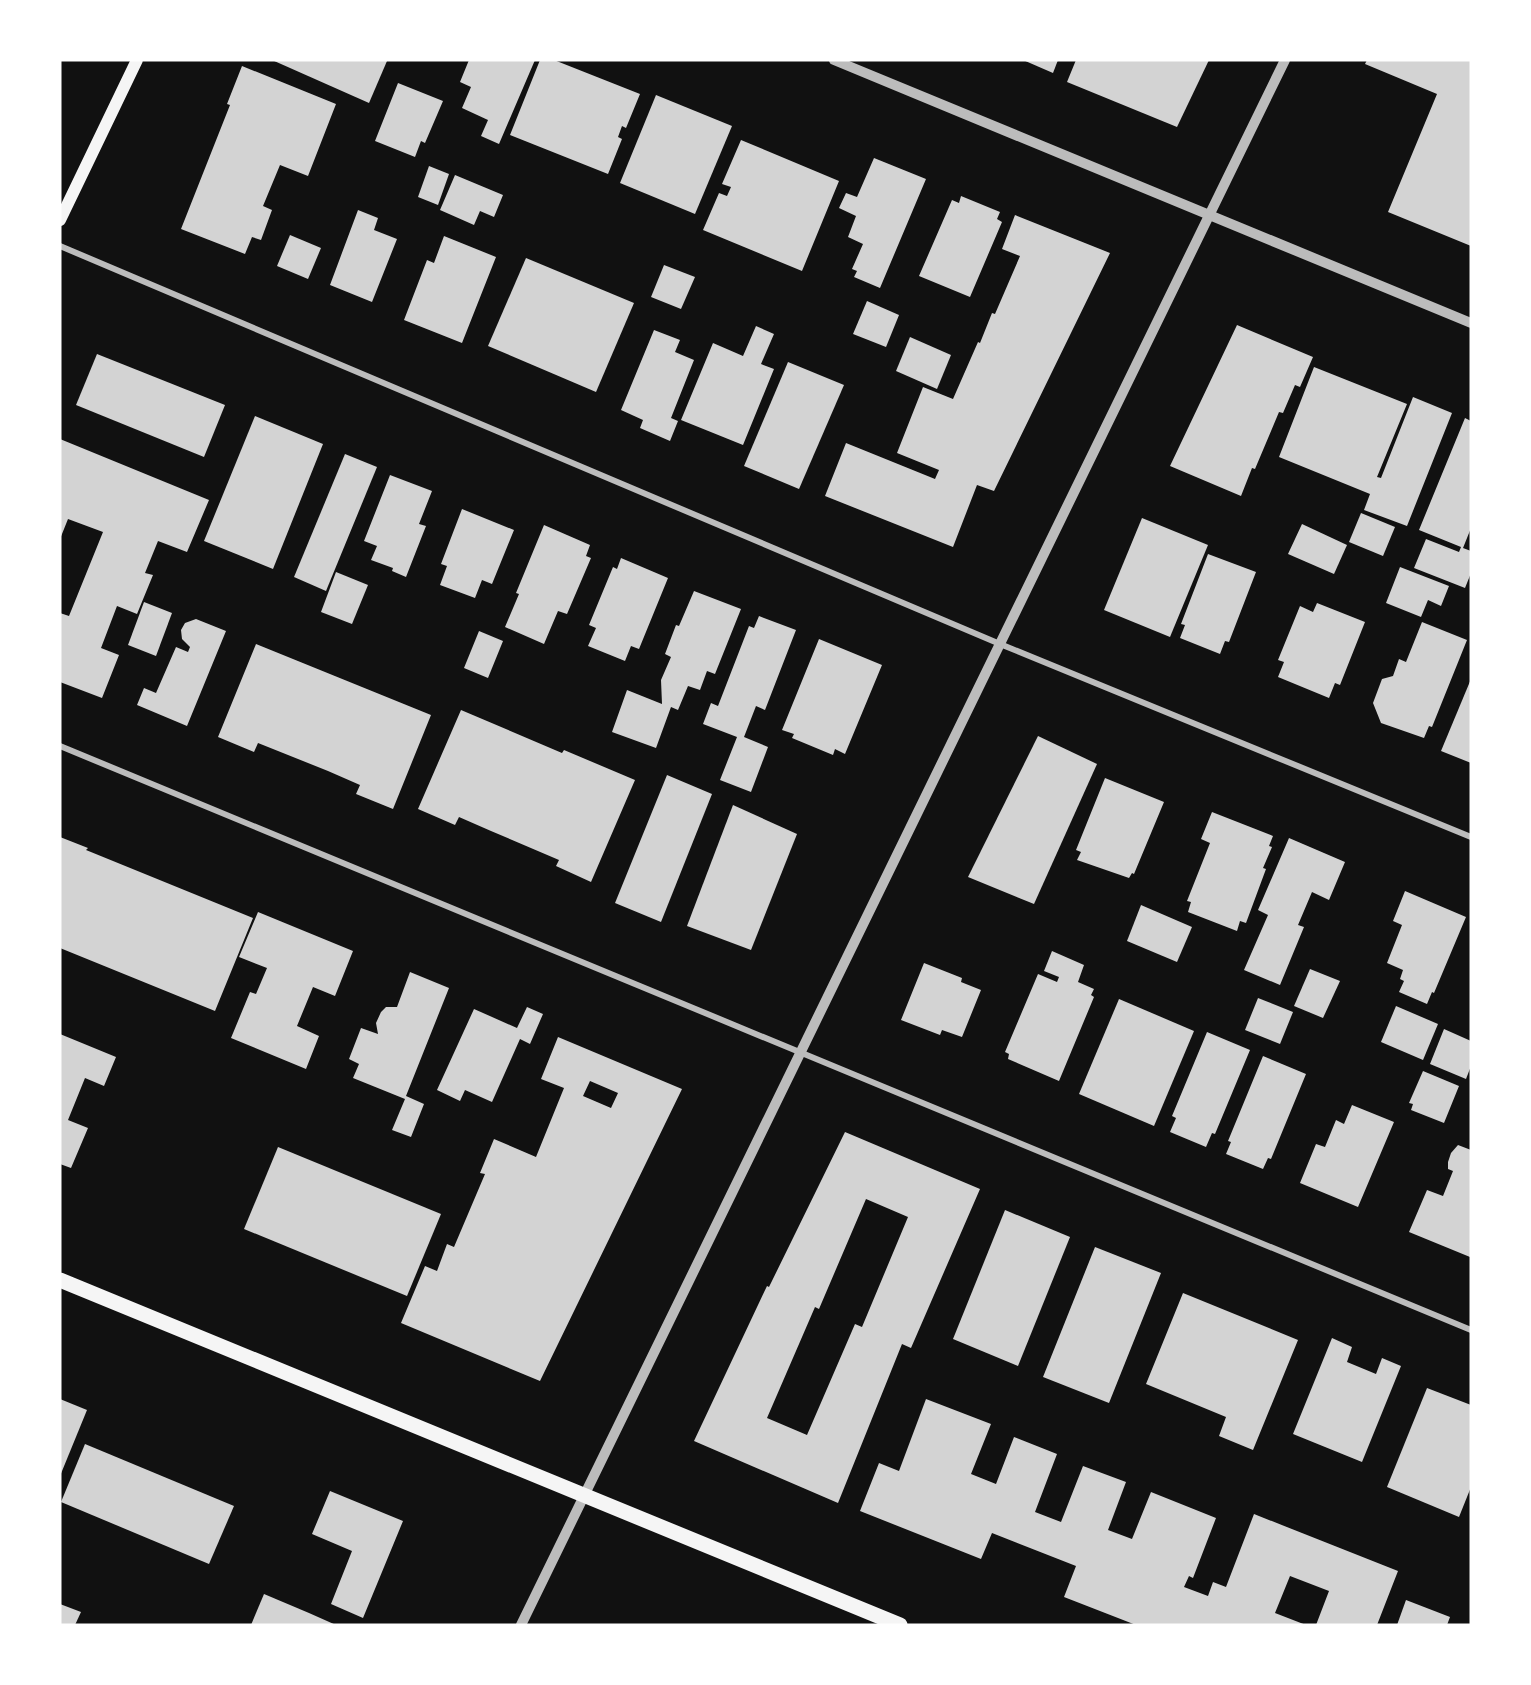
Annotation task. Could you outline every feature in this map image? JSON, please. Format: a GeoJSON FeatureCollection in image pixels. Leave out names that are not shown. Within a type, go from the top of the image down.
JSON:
{"type":"FeatureCollection","features":[{"type":"Feature","properties":{"kind":"main road"},"geometry":{"type":"LineString","coordinates":[[60,220],[137,60]]}},
{"type":"Feature","properties":{"kind":"main road"},"geometry":{"type":"LineString","coordinates":[[60,1280],[900,1625]]}},
{"type":"Feature","properties":{"kind":"street"},"geometry":{"type":"LineString","coordinates":[[834,60],[1471,324]]}},
{"type":"Feature","properties":{"kind":"street"},"geometry":{"type":"LineString","coordinates":[[521,1625],[586,1496],[1285,60]]}},
{"type":"Feature","properties":{"kind":"street"},"geometry":{"type":"LineString","coordinates":[[60,246],[1000,644],[1471,837]]}},
{"type":"Feature","properties":{"kind":"street"},"geometry":{"type":"LineString","coordinates":[[60,746],[1471,1330]]}},
{"type":"Feature","properties":{"kind":"building"},"geometry":{"type":"Polygon","coordinates":[[[272,60],[384,60],[387,61],[369,103],[272,60]]]}},
{"type":"Feature","properties":{"kind":"building"},"geometry":{"type":"Polygon","coordinates":[[[469,60],[535,60],[499,144],[481,136],[488,120],[462,108],[471,87],[460,82],[469,60]]]}},
{"type":"Feature","properties":{"kind":"building"},"geometry":{"type":"Polygon","coordinates":[[[540,60],[554,60],[640,94],[626,128],[622,126],[618,137],[622,139],[608,174],[510,135],[540,60]]]}},
{"type":"Feature","properties":{"kind":"building"},"geometry":{"type":"Polygon","coordinates":[[[1023,60],[1058,60],[1053,73],[1023,60]]]}},
{"type":"Feature","properties":{"kind":"building"},"geometry":{"type":"Polygon","coordinates":[[[1076,60],[1209,60],[1177,127],[1067,82],[1076,60]]]}},
{"type":"Feature","properties":{"kind":"building"},"geometry":{"type":"Polygon","coordinates":[[[1367,60],[1471,60],[1471,246],[1388,212],[1437,94],[1365,64],[1367,60]]]}},
{"type":"Feature","properties":{"kind":"building"},"geometry":{"type":"Polygon","coordinates":[[[242,66],[336,104],[308,176],[280,165],[263,206],[272,210],[261,240],[252,237],[245,254],[181,229],[230,105],[227,104],[242,66]]]}},
{"type":"Feature","properties":{"kind":"building"},"geometry":{"type":"Polygon","coordinates":[[[398,83],[443,101],[425,143],[421,141],[415,157],[375,141],[398,83]]]}},
{"type":"Feature","properties":{"kind":"building"},"geometry":{"type":"Polygon","coordinates":[[[656,95],[732,126],[695,214],[620,183],[656,95]]]}},
{"type":"Feature","properties":{"kind":"building"},"geometry":{"type":"Polygon","coordinates":[[[741,140],[839,181],[802,271],[703,230],[719,193],[727,196],[731,187],[722,184],[741,140]]]}},
{"type":"Feature","properties":{"kind":"building"},"geometry":{"type":"Polygon","coordinates":[[[874,158],[926,179],[880,288],[854,277],[857,271],[852,269],[863,244],[848,237],[856,216],[839,208],[846,193],[857,197],[874,158]]]}},
{"type":"Feature","properties":{"kind":"building"},"geometry":{"type":"Polygon","coordinates":[[[429,166],[449,174],[438,205],[418,197],[429,166]]]}},
{"type":"Feature","properties":{"kind":"building"},"geometry":{"type":"Polygon","coordinates":[[[455,175],[503,195],[494,217],[480,211],[474,225],[440,210],[455,175]]]}},
{"type":"Feature","properties":{"kind":"building"},"geometry":{"type":"Polygon","coordinates":[[[961,196],[1000,212],[997,219],[1002,222],[970,297],[919,276],[952,200],[959,203],[961,196]]]}},
{"type":"Feature","properties":{"kind":"building"},"geometry":{"type":"Polygon","coordinates":[[[358,210],[378,218],[374,230],[397,239],[372,302],[330,285],[358,210]]]}},
{"type":"Feature","properties":{"kind":"building"},"geometry":{"type":"Polygon","coordinates":[[[1015,215],[1110,253],[994,491],[977,485],[953,547],[825,496],[846,443],[935,479],[939,470],[897,453],[923,387],[953,399],[992,313],[995,314],[1020,256],[1002,249],[1015,215]]]}},
{"type":"Feature","properties":{"kind":"building"},"geometry":{"type":"Polygon","coordinates":[[[290,235],[321,248],[308,279],[277,266],[290,235]]]}},
{"type":"Feature","properties":{"kind":"building"},"geometry":{"type":"Polygon","coordinates":[[[444,236],[496,257],[462,343],[404,320],[427,260],[434,263],[444,236]]]}},
{"type":"Feature","properties":{"kind":"building"},"geometry":{"type":"Polygon","coordinates":[[[526,258],[634,303],[596,392],[488,346],[526,258]]]}},
{"type":"Feature","properties":{"kind":"building"},"geometry":{"type":"Polygon","coordinates":[[[664,265],[695,277],[681,309],[651,297],[664,265]]]}},
{"type":"Feature","properties":{"kind":"building"},"geometry":{"type":"Polygon","coordinates":[[[867,301],[899,315],[886,347],[853,334],[867,301]]]}},
{"type":"Feature","properties":{"kind":"building"},"geometry":{"type":"Polygon","coordinates":[[[1237,325],[1313,357],[1300,387],[1295,385],[1283,413],[1279,412],[1241,496],[1170,466],[1237,325]]]}},
{"type":"Feature","properties":{"kind":"building"},"geometry":{"type":"Polygon","coordinates":[[[756,326],[774,334],[761,364],[774,369],[743,445],[681,420],[713,343],[743,356],[756,326]]]}},
{"type":"Feature","properties":{"kind":"building"},"geometry":{"type":"Polygon","coordinates":[[[654,330],[680,340],[675,352],[694,360],[671,418],[678,421],[670,441],[640,428],[643,420],[621,410],[654,330]]]}},
{"type":"Feature","properties":{"kind":"building"},"geometry":{"type":"Polygon","coordinates":[[[910,337],[951,355],[937,389],[896,371],[910,337]]]}},
{"type":"Feature","properties":{"kind":"building"},"geometry":{"type":"Polygon","coordinates":[[[97,354],[225,405],[204,457],[76,405],[97,354]]]}},
{"type":"Feature","properties":{"kind":"building"},"geometry":{"type":"Polygon","coordinates":[[[788,362],[844,385],[799,489],[744,466],[788,362]]]}},
{"type":"Feature","properties":{"kind":"building"},"geometry":{"type":"Polygon","coordinates":[[[1314,367],[1407,404],[1377,477],[1381,478],[1413,397],[1452,413],[1407,526],[1364,510],[1370,494],[1279,457],[1314,367]]]}},
{"type":"Feature","properties":{"kind":"building"},"geometry":{"type":"Polygon","coordinates":[[[255,416],[323,444],[273,569],[204,541],[255,416]]]}},
{"type":"Feature","properties":{"kind":"building"},"geometry":{"type":"Polygon","coordinates":[[[1465,418],[1471,421],[1471,528],[1463,548],[1471,551],[1471,573],[1465,588],[1414,568],[1426,539],[1459,552],[1461,547],[1419,530],[1465,418]]]}},
{"type":"Feature","properties":{"kind":"building"},"geometry":{"type":"Polygon","coordinates":[[[60,439],[209,500],[187,552],[158,541],[145,573],[153,575],[137,614],[117,606],[101,648],[119,655],[102,698],[60,682],[60,613],[69,616],[103,532],[68,519],[60,539],[60,439]]]}},
{"type":"Feature","properties":{"kind":"building"},"geometry":{"type":"Polygon","coordinates":[[[345,454],[377,467],[326,591],[294,577],[345,454]]]}},
{"type":"Feature","properties":{"kind":"building"},"geometry":{"type":"Polygon","coordinates":[[[390,475],[432,491],[419,524],[426,526],[406,577],[392,571],[393,568],[371,560],[377,546],[364,541],[390,475]]]}},
{"type":"Feature","properties":{"kind":"building"},"geometry":{"type":"Polygon","coordinates":[[[462,509],[514,530],[492,584],[482,580],[475,598],[440,585],[447,566],[441,564],[462,509]]]}},
{"type":"Feature","properties":{"kind":"building"},"geometry":{"type":"Polygon","coordinates":[[[1361,513],[1395,527],[1383,556],[1349,542],[1361,513]]]}},
{"type":"Feature","properties":{"kind":"building"},"geometry":{"type":"Polygon","coordinates":[[[1142,518],[1208,545],[1170,637],[1104,610],[1142,518]]]}},
{"type":"Feature","properties":{"kind":"building"},"geometry":{"type":"Polygon","coordinates":[[[1302,524],[1347,545],[1334,574],[1288,554],[1302,524]]]}},
{"type":"Feature","properties":{"kind":"building"},"geometry":{"type":"Polygon","coordinates":[[[544,525],[590,545],[586,556],[591,558],[567,614],[558,611],[544,644],[505,627],[519,594],[516,593],[544,525]]]}},
{"type":"Feature","properties":{"kind":"building"},"geometry":{"type":"Polygon","coordinates":[[[1208,554],[1256,572],[1229,642],[1225,641],[1220,654],[1180,638],[1185,625],[1181,624],[1208,554]]]}},
{"type":"Feature","properties":{"kind":"building"},"geometry":{"type":"Polygon","coordinates":[[[621,558],[668,578],[639,649],[631,646],[625,661],[588,646],[596,628],[589,625],[613,567],[617,569],[621,558]]]}},
{"type":"Feature","properties":{"kind":"building"},"geometry":{"type":"Polygon","coordinates":[[[1400,567],[1449,586],[1441,606],[1428,600],[1421,617],[1386,603],[1400,567]]]}},
{"type":"Feature","properties":{"kind":"building"},"geometry":{"type":"Polygon","coordinates":[[[336,572],[368,585],[352,624],[321,612],[336,572]]]}},
{"type":"Feature","properties":{"kind":"building"},"geometry":{"type":"Polygon","coordinates":[[[694,591],[741,609],[715,674],[707,671],[700,690],[688,686],[678,710],[671,707],[656,748],[612,732],[627,690],[662,704],[661,680],[671,657],[665,654],[676,625],[679,626],[694,591]]]}},
{"type":"Feature","properties":{"kind":"building"},"geometry":{"type":"Polygon","coordinates":[[[144,602],[172,613],[156,656],[128,645],[144,602]]]}},
{"type":"Feature","properties":{"kind":"building"},"geometry":{"type":"Polygon","coordinates":[[[1317,603],[1365,622],[1340,685],[1335,683],[1329,698],[1278,677],[1284,662],[1278,660],[1300,606],[1313,612],[1317,603]]]}},
{"type":"Feature","properties":{"kind":"building"},"geometry":{"type":"Polygon","coordinates":[[[759,616],[796,630],[765,710],[756,706],[744,737],[768,747],[751,792],[720,780],[737,737],[703,724],[711,703],[718,706],[749,626],[754,628],[759,616]]]}},
{"type":"Feature","properties":{"kind":"building"},"geometry":{"type":"Polygon","coordinates":[[[196,619],[226,631],[187,726],[137,705],[144,688],[156,693],[176,647],[188,652],[190,647],[182,639],[181,630],[185,623],[196,619]]]}},
{"type":"Feature","properties":{"kind":"building"},"geometry":{"type":"Polygon","coordinates":[[[1422,622],[1467,640],[1432,727],[1429,726],[1424,738],[1381,723],[1373,703],[1382,679],[1393,676],[1399,659],[1406,662],[1422,622]]]}},
{"type":"Feature","properties":{"kind":"building"},"geometry":{"type":"Polygon","coordinates":[[[479,631],[503,641],[488,678],[464,668],[479,631]]]}},
{"type":"Feature","properties":{"kind":"building"},"geometry":{"type":"Polygon","coordinates":[[[819,639],[882,665],[845,754],[835,749],[833,755],[792,738],[794,734],[782,730],[819,639]]]}},
{"type":"Feature","properties":{"kind":"building"},"geometry":{"type":"Polygon","coordinates":[[[256,644],[431,715],[393,809],[356,794],[360,785],[328,771],[258,743],[254,752],[218,737],[256,644]]]}},
{"type":"Feature","properties":{"kind":"building"},"geometry":{"type":"Polygon","coordinates":[[[1471,679],[1471,763],[1441,751],[1471,679]]]}},
{"type":"Feature","properties":{"kind":"building"},"geometry":{"type":"Polygon","coordinates":[[[461,710],[562,753],[564,750],[635,780],[591,882],[556,866],[559,860],[459,817],[455,825],[418,809],[461,710]]]}},
{"type":"Feature","properties":{"kind":"building"},"geometry":{"type":"Polygon","coordinates":[[[1038,736],[1097,764],[1034,904],[968,877],[1038,736]]]}},
{"type":"Feature","properties":{"kind":"building"},"geometry":{"type":"Polygon","coordinates":[[[667,775],[712,794],[661,922],[615,903],[667,775]]]}},
{"type":"Feature","properties":{"kind":"building"},"geometry":{"type":"Polygon","coordinates":[[[1105,778],[1164,802],[1134,874],[1132,873],[1129,878],[1077,860],[1081,852],[1076,850],[1105,778]]]}},
{"type":"Feature","properties":{"kind":"building"},"geometry":{"type":"Polygon","coordinates":[[[733,805],[797,834],[751,950],[687,926],[733,805]]]}},
{"type":"Feature","properties":{"kind":"building"},"geometry":{"type":"Polygon","coordinates":[[[1212,812],[1273,836],[1269,846],[1272,847],[1263,868],[1266,869],[1246,923],[1240,921],[1237,931],[1188,912],[1191,902],[1187,901],[1210,843],[1201,839],[1212,812]]]}},
{"type":"Feature","properties":{"kind":"building"},"geometry":{"type":"Polygon","coordinates":[[[60,837],[88,848],[86,850],[253,918],[215,1011],[60,948],[60,837]]]}},
{"type":"Feature","properties":{"kind":"building"},"geometry":{"type":"Polygon","coordinates":[[[1289,838],[1345,862],[1329,900],[1312,892],[1298,925],[1304,927],[1280,985],[1244,970],[1268,915],[1258,910],[1289,838]]]}},
{"type":"Feature","properties":{"kind":"building"},"geometry":{"type":"Polygon","coordinates":[[[1405,891],[1466,917],[1434,993],[1432,992],[1427,1004],[1399,992],[1404,981],[1400,979],[1403,970],[1387,963],[1402,925],[1393,921],[1405,891]]]}},
{"type":"Feature","properties":{"kind":"building"},"geometry":{"type":"Polygon","coordinates":[[[1141,905],[1192,927],[1177,962],[1127,941],[1141,905]]]}},
{"type":"Feature","properties":{"kind":"building"},"geometry":{"type":"Polygon","coordinates":[[[258,912],[353,951],[335,996],[313,987],[297,1026],[319,1036],[306,1069],[231,1038],[250,992],[256,994],[267,968],[239,957],[258,912]]]}},
{"type":"Feature","properties":{"kind":"building"},"geometry":{"type":"Polygon","coordinates":[[[1052,951],[1084,965],[1078,982],[1094,989],[1091,995],[1094,997],[1059,1081],[1008,1059],[1009,1054],[1005,1052],[1038,974],[1057,982],[1059,977],[1044,971],[1052,951]]]}},
{"type":"Feature","properties":{"kind":"building"},"geometry":{"type":"Polygon","coordinates":[[[924,963],[962,978],[961,982],[981,990],[962,1037],[942,1030],[940,1035],[901,1020],[924,963]]]}},
{"type":"Feature","properties":{"kind":"building"},"geometry":{"type":"Polygon","coordinates":[[[1310,969],[1340,981],[1323,1018],[1294,1006],[1310,969]]]}},
{"type":"Feature","properties":{"kind":"building"},"geometry":{"type":"Polygon","coordinates":[[[410,972],[449,988],[406,1096],[424,1104],[411,1137],[392,1130],[405,1099],[353,1078],[359,1064],[349,1059],[361,1028],[378,1034],[376,1023],[381,1012],[386,1007],[397,1007],[410,972]]]}},
{"type":"Feature","properties":{"kind":"building"},"geometry":{"type":"Polygon","coordinates":[[[1258,998],[1293,1012],[1280,1044],[1245,1030],[1258,998]]]}},
{"type":"Feature","properties":{"kind":"building"},"geometry":{"type":"Polygon","coordinates":[[[1119,999],[1194,1031],[1154,1126],[1079,1094],[1119,999]]]}},
{"type":"Feature","properties":{"kind":"building"},"geometry":{"type":"Polygon","coordinates":[[[1396,1006],[1438,1024],[1423,1060],[1381,1042],[1396,1006]]]}},
{"type":"Feature","properties":{"kind":"building"},"geometry":{"type":"Polygon","coordinates":[[[527,1007],[543,1014],[530,1044],[520,1039],[492,1102],[465,1090],[460,1101],[437,1090],[474,1009],[517,1028],[527,1007]]]}},
{"type":"Feature","properties":{"kind":"building"},"geometry":{"type":"Polygon","coordinates":[[[1444,1029],[1471,1041],[1471,1066],[1466,1079],[1430,1064],[1444,1029]]]}},
{"type":"Feature","properties":{"kind":"building"},"geometry":{"type":"Polygon","coordinates":[[[1207,1032],[1250,1050],[1215,1134],[1212,1133],[1206,1147],[1170,1132],[1176,1118],[1172,1116],[1207,1032]]]}},
{"type":"Feature","properties":{"kind":"building"},"geometry":{"type":"Polygon","coordinates":[[[60,1034],[116,1057],[104,1086],[85,1078],[68,1120],[88,1128],[71,1168],[60,1164],[60,1034]]]}},
{"type":"Feature","properties":{"kind":"building"},"geometry":{"type":"Polygon","coordinates":[[[558,1037],[682,1089],[540,1381],[401,1323],[425,1266],[437,1271],[447,1244],[454,1247],[485,1174],[480,1173],[494,1139],[536,1157],[564,1088],[541,1079],[558,1037]],[[590,1081],[583,1096],[611,1108],[618,1093],[590,1081]]]}},
{"type":"Feature","properties":{"kind":"building"},"geometry":{"type":"Polygon","coordinates":[[[1263,1056],[1306,1074],[1271,1159],[1268,1158],[1263,1169],[1226,1154],[1231,1142],[1228,1141],[1263,1056]]]}},
{"type":"Feature","properties":{"kind":"building"},"geometry":{"type":"Polygon","coordinates":[[[1423,1071],[1459,1086],[1444,1123],[1411,1110],[1413,1104],[1409,1103],[1423,1071]]]}},
{"type":"Feature","properties":{"kind":"building"},"geometry":{"type":"Polygon","coordinates":[[[1352,1105],[1394,1122],[1358,1207],[1300,1183],[1316,1144],[1325,1147],[1336,1120],[1344,1124],[1352,1105]]]}},
{"type":"Feature","properties":{"kind":"building"},"geometry":{"type":"Polygon","coordinates":[[[845,1132],[980,1189],[911,1348],[902,1344],[838,1503],[694,1441],[767,1286],[769,1287],[845,1132]],[[866,1199],[819,1309],[815,1307],[767,1418],[807,1435],[855,1324],[862,1327],[908,1217],[866,1199]]]}},
{"type":"Feature","properties":{"kind":"building"},"geometry":{"type":"Polygon","coordinates":[[[1458,1145],[1471,1150],[1470,1257],[1409,1232],[1427,1190],[1443,1196],[1453,1171],[1448,1169],[1448,1162],[1451,1153],[1458,1145]]]}},
{"type":"Feature","properties":{"kind":"building"},"geometry":{"type":"Polygon","coordinates":[[[278,1147],[441,1214],[407,1296],[244,1229],[278,1147]]]}},
{"type":"Feature","properties":{"kind":"building"},"geometry":{"type":"Polygon","coordinates":[[[1005,1210],[1070,1237],[1018,1366],[953,1339],[1005,1210]]]}},
{"type":"Feature","properties":{"kind":"building"},"geometry":{"type":"Polygon","coordinates":[[[1095,1247],[1161,1273],[1109,1403],[1043,1377],[1095,1247]]]}},
{"type":"Feature","properties":{"kind":"building"},"geometry":{"type":"Polygon","coordinates":[[[1183,1293],[1298,1340],[1253,1450],[1219,1436],[1226,1417],[1146,1384],[1183,1293]]]}},
{"type":"Feature","properties":{"kind":"building"},"geometry":{"type":"Polygon","coordinates":[[[1332,1338],[1352,1347],[1347,1362],[1376,1374],[1382,1358],[1401,1366],[1362,1462],[1293,1434],[1332,1338]]]}},
{"type":"Feature","properties":{"kind":"building"},"geometry":{"type":"Polygon","coordinates":[[[1427,1388],[1471,1405],[1471,1487],[1459,1517],[1387,1487],[1427,1388]]]}},
{"type":"Feature","properties":{"kind":"building"},"geometry":{"type":"Polygon","coordinates":[[[60,1399],[87,1410],[60,1476],[60,1399]]]}},
{"type":"Feature","properties":{"kind":"building"},"geometry":{"type":"Polygon","coordinates":[[[926,1399],[991,1424],[971,1474],[996,1484],[1014,1437],[1057,1454],[1035,1512],[1061,1522],[1083,1466],[1126,1482],[1108,1530],[1132,1539],[1151,1492],[1216,1518],[1193,1578],[1189,1576],[1184,1587],[1208,1596],[1213,1582],[1226,1587],[1254,1514],[1398,1571],[1377,1625],[1316,1625],[1329,1591],[1290,1576],[1275,1613],[1306,1625],[1136,1625],[1064,1597],[1076,1566],[992,1533],[981,1559],[860,1511],[879,1463],[899,1471],[926,1399]]]}},
{"type":"Feature","properties":{"kind":"building"},"geometry":{"type":"Polygon","coordinates":[[[85,1444],[234,1506],[209,1564],[61,1502],[85,1444]]]}},
{"type":"Feature","properties":{"kind":"building"},"geometry":{"type":"Polygon","coordinates":[[[330,1491],[403,1521],[363,1618],[331,1604],[352,1551],[312,1534],[330,1491]]]}},
{"type":"Feature","properties":{"kind":"building"},"geometry":{"type":"Polygon","coordinates":[[[264,1594],[309,1613],[336,1625],[251,1625],[264,1594]]]}},
{"type":"Feature","properties":{"kind":"building"},"geometry":{"type":"Polygon","coordinates":[[[1406,1600],[1450,1617],[1447,1625],[1397,1625],[1406,1600]]]}},
{"type":"Feature","properties":{"kind":"building"},"geometry":{"type":"Polygon","coordinates":[[[60,1604],[81,1612],[75,1625],[60,1625],[60,1604]]]}}]}
